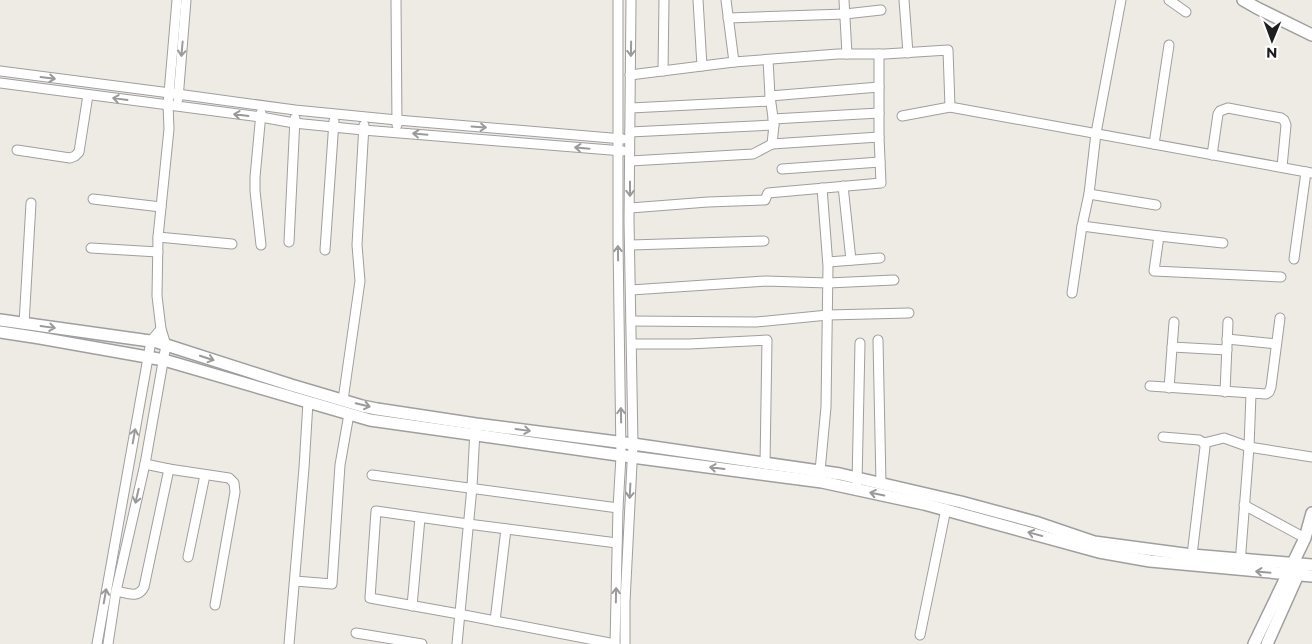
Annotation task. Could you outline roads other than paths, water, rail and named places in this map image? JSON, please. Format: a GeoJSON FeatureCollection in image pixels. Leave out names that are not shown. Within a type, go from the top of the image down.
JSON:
{"type":"FeatureCollection","features":[{"type":"Feature","properties":{"kind":"street"},"geometry":{"type":"LineString","coordinates":[[108,644],[116,591],[145,464],[166,345],[161,329],[157,296],[158,237],[168,125],[173,106],[177,0]]}},
{"type":"Feature","properties":{"kind":"street"},"geometry":{"type":"LineString","coordinates":[[174,93],[186,0]]}},
{"type":"Feature","properties":{"kind":"street"},"geometry":{"type":"LineString","coordinates":[[396,0],[397,133]]}},
{"type":"Feature","properties":{"kind":"street"},"geometry":{"type":"LineString","coordinates":[[618,0],[618,241],[627,444]]}},
{"type":"Feature","properties":{"kind":"street"},"geometry":{"type":"LineString","coordinates":[[617,543],[376,511],[370,598],[615,644],[618,508],[626,456],[632,344],[630,245],[631,0]]}},
{"type":"Feature","properties":{"kind":"street"},"geometry":{"type":"LineString","coordinates":[[663,71],[664,0]]}},
{"type":"Feature","properties":{"kind":"street"},"geometry":{"type":"LineString","coordinates":[[698,0],[702,66]]}},
{"type":"Feature","properties":{"kind":"street"},"geometry":{"type":"LineString","coordinates":[[726,0],[734,62]]}},
{"type":"Feature","properties":{"kind":"street"},"geometry":{"type":"LineString","coordinates":[[844,0],[847,54]]}},
{"type":"Feature","properties":{"kind":"street"},"geometry":{"type":"LineString","coordinates":[[904,0],[908,52]]}},
{"type":"Feature","properties":{"kind":"street"},"geometry":{"type":"LineString","coordinates":[[1072,293],[1089,194],[1096,134],[1121,0]]}},
{"type":"Feature","properties":{"kind":"street"},"geometry":{"type":"LineString","coordinates":[[1169,0],[1186,12]]}},
{"type":"Feature","properties":{"kind":"street"},"geometry":{"type":"LineString","coordinates":[[1243,0],[1312,35]]}},
{"type":"Feature","properties":{"kind":"street"},"geometry":{"type":"LineString","coordinates":[[728,18],[845,14],[881,10]]}},
{"type":"Feature","properties":{"kind":"street"},"geometry":{"type":"LineString","coordinates":[[1154,144],[1169,46]]}},
{"type":"Feature","properties":{"kind":"street"},"geometry":{"type":"LineString","coordinates":[[630,75],[734,62],[847,54],[948,50],[950,107]]}},
{"type":"Feature","properties":{"kind":"street"},"geometry":{"type":"LineString","coordinates":[[630,208],[764,200],[768,193],[880,183],[879,54]]}},
{"type":"Feature","properties":{"kind":"street"},"geometry":{"type":"LineString","coordinates":[[768,60],[773,122],[772,144]]}},
{"type":"Feature","properties":{"kind":"street"},"geometry":{"type":"LineString","coordinates":[[0,71],[295,110],[618,138],[879,113]]}},
{"type":"Feature","properties":{"kind":"street"},"geometry":{"type":"LineString","coordinates":[[0,83],[294,123],[618,151],[630,157],[753,154],[772,144],[879,137]]}},
{"type":"Feature","properties":{"kind":"street"},"geometry":{"type":"LineString","coordinates":[[631,108],[770,98],[879,87]]}},
{"type":"Feature","properties":{"kind":"street"},"geometry":{"type":"LineString","coordinates":[[17,150],[70,158],[75,156],[79,152],[88,94]]}},
{"type":"Feature","properties":{"kind":"street"},"geometry":{"type":"LineString","coordinates":[[261,245],[255,184],[262,106]]}},
{"type":"Feature","properties":{"kind":"street"},"geometry":{"type":"LineString","coordinates":[[902,116],[950,107],[1309,172],[1294,259]]}},
{"type":"Feature","properties":{"kind":"street"},"geometry":{"type":"LineString","coordinates":[[1212,155],[1218,114],[1220,110],[1228,108],[1284,120],[1286,125],[1282,167]]}},
{"type":"Feature","properties":{"kind":"street"},"geometry":{"type":"LineString","coordinates":[[289,242],[295,110]]}},
{"type":"Feature","properties":{"kind":"street"},"geometry":{"type":"LineString","coordinates":[[325,250],[335,114]]}},
{"type":"Feature","properties":{"kind":"street"},"geometry":{"type":"LineString","coordinates":[[343,400],[360,281],[358,244],[364,117]]}},
{"type":"Feature","properties":{"kind":"street"},"geometry":{"type":"LineString","coordinates":[[782,169],[880,162]]}},
{"type":"Feature","properties":{"kind":"street"},"geometry":{"type":"LineString","coordinates":[[843,186],[851,260]]}},
{"type":"Feature","properties":{"kind":"street"},"geometry":{"type":"LineString","coordinates":[[820,471],[826,407],[828,315],[828,262],[822,188]]}},
{"type":"Feature","properties":{"kind":"street"},"geometry":{"type":"LineString","coordinates":[[1089,194],[1156,204]]}},
{"type":"Feature","properties":{"kind":"street"},"geometry":{"type":"LineString","coordinates":[[93,199],[161,207]]}},
{"type":"Feature","properties":{"kind":"street"},"geometry":{"type":"LineString","coordinates":[[24,324],[32,203]]}},
{"type":"Feature","properties":{"kind":"street"},"geometry":{"type":"LineString","coordinates":[[1082,226],[1224,243]]}},
{"type":"Feature","properties":{"kind":"street"},"geometry":{"type":"LineString","coordinates":[[1159,236],[1154,271],[1281,277]]}},
{"type":"Feature","properties":{"kind":"street"},"geometry":{"type":"LineString","coordinates":[[158,237],[232,244]]}},
{"type":"Feature","properties":{"kind":"street"},"geometry":{"type":"LineString","coordinates":[[630,245],[764,242]]}},
{"type":"Feature","properties":{"kind":"street"},"geometry":{"type":"LineString","coordinates":[[91,248],[158,252]]}},
{"type":"Feature","properties":{"kind":"street"},"geometry":{"type":"LineString","coordinates":[[828,262],[880,258]]}},
{"type":"Feature","properties":{"kind":"street"},"geometry":{"type":"LineString","coordinates":[[631,290],[766,281],[828,283],[894,280]]}},
{"type":"Feature","properties":{"kind":"street"},"geometry":{"type":"LineString","coordinates":[[631,321],[756,322],[828,315],[910,313]]}},
{"type":"Feature","properties":{"kind":"street"},"geometry":{"type":"LineString","coordinates":[[1150,386],[1263,395],[1269,392],[1280,318]]}},
{"type":"Feature","properties":{"kind":"street"},"geometry":{"type":"LineString","coordinates":[[0,320],[166,345],[343,400],[475,429],[626,456],[822,482],[881,484],[961,502],[1035,522],[1094,542],[1192,555],[1240,564]]}},
{"type":"Feature","properties":{"kind":"street"},"geometry":{"type":"LineString","coordinates":[[1169,388],[1174,322]]}},
{"type":"Feature","properties":{"kind":"street"},"geometry":{"type":"LineString","coordinates":[[1225,392],[1228,322]]}},
{"type":"Feature","properties":{"kind":"street"},"geometry":{"type":"LineString","coordinates":[[97,644],[152,342],[161,329]]}},
{"type":"Feature","properties":{"kind":"street"},"geometry":{"type":"LineString","coordinates":[[0,332],[164,360],[376,421],[627,444],[820,471],[857,484],[1100,552],[1150,561],[1299,568],[1312,576]]}},
{"type":"Feature","properties":{"kind":"street"},"geometry":{"type":"LineString","coordinates":[[1227,339],[1276,344]]}},
{"type":"Feature","properties":{"kind":"street"},"geometry":{"type":"LineString","coordinates":[[632,344],[689,344],[767,340],[765,464]]}},
{"type":"Feature","properties":{"kind":"street"},"geometry":{"type":"LineString","coordinates":[[878,340],[881,484]]}},
{"type":"Feature","properties":{"kind":"street"},"geometry":{"type":"LineString","coordinates":[[857,484],[860,343]]}},
{"type":"Feature","properties":{"kind":"street"},"geometry":{"type":"LineString","coordinates":[[1172,347],[1227,350]]}},
{"type":"Feature","properties":{"kind":"street"},"geometry":{"type":"LineString","coordinates":[[1240,564],[1249,446],[1250,394]]}},
{"type":"Feature","properties":{"kind":"street"},"geometry":{"type":"LineString","coordinates":[[289,644],[308,402]]}},
{"type":"Feature","properties":{"kind":"street"},"geometry":{"type":"LineString","coordinates":[[295,581],[332,584],[340,465],[349,414]]}},
{"type":"Feature","properties":{"kind":"street"},"geometry":{"type":"LineString","coordinates":[[457,644],[472,488],[475,429]]}},
{"type":"Feature","properties":{"kind":"street"},"geometry":{"type":"LineString","coordinates":[[1163,437],[1199,440],[1204,443],[1224,438],[1249,446],[1312,457]]}},
{"type":"Feature","properties":{"kind":"street"},"geometry":{"type":"LineString","coordinates":[[1192,555],[1204,443]]}},
{"type":"Feature","properties":{"kind":"street"},"geometry":{"type":"LineString","coordinates":[[625,644],[626,456]]}},
{"type":"Feature","properties":{"kind":"street"},"geometry":{"type":"LineString","coordinates":[[145,464],[229,478],[234,483],[235,492],[215,605]]}},
{"type":"Feature","properties":{"kind":"street"},"geometry":{"type":"LineString","coordinates":[[116,591],[133,595],[142,592],[169,469]]}},
{"type":"Feature","properties":{"kind":"street"},"geometry":{"type":"LineString","coordinates":[[188,557],[205,475]]}},
{"type":"Feature","properties":{"kind":"street"},"geometry":{"type":"LineString","coordinates":[[372,475],[618,508]]}},
{"type":"Feature","properties":{"kind":"street"},"geometry":{"type":"LineString","coordinates":[[1244,505],[1304,541]]}},
{"type":"Feature","properties":{"kind":"street"},"geometry":{"type":"LineString","coordinates":[[920,635],[946,509]]}},
{"type":"Feature","properties":{"kind":"street"},"geometry":{"type":"LineString","coordinates":[[1267,644],[1299,568],[1312,513]]}},
{"type":"Feature","properties":{"kind":"street"},"geometry":{"type":"LineString","coordinates":[[412,606],[420,518]]}},
{"type":"Feature","properties":{"kind":"street"},"geometry":{"type":"LineString","coordinates":[[495,621],[506,529]]}},
{"type":"Feature","properties":{"kind":"street"},"geometry":{"type":"LineString","coordinates":[[1254,644],[1299,568]]}},
{"type":"Feature","properties":{"kind":"street"},"geometry":{"type":"LineString","coordinates":[[356,633],[422,644]]}}]}
